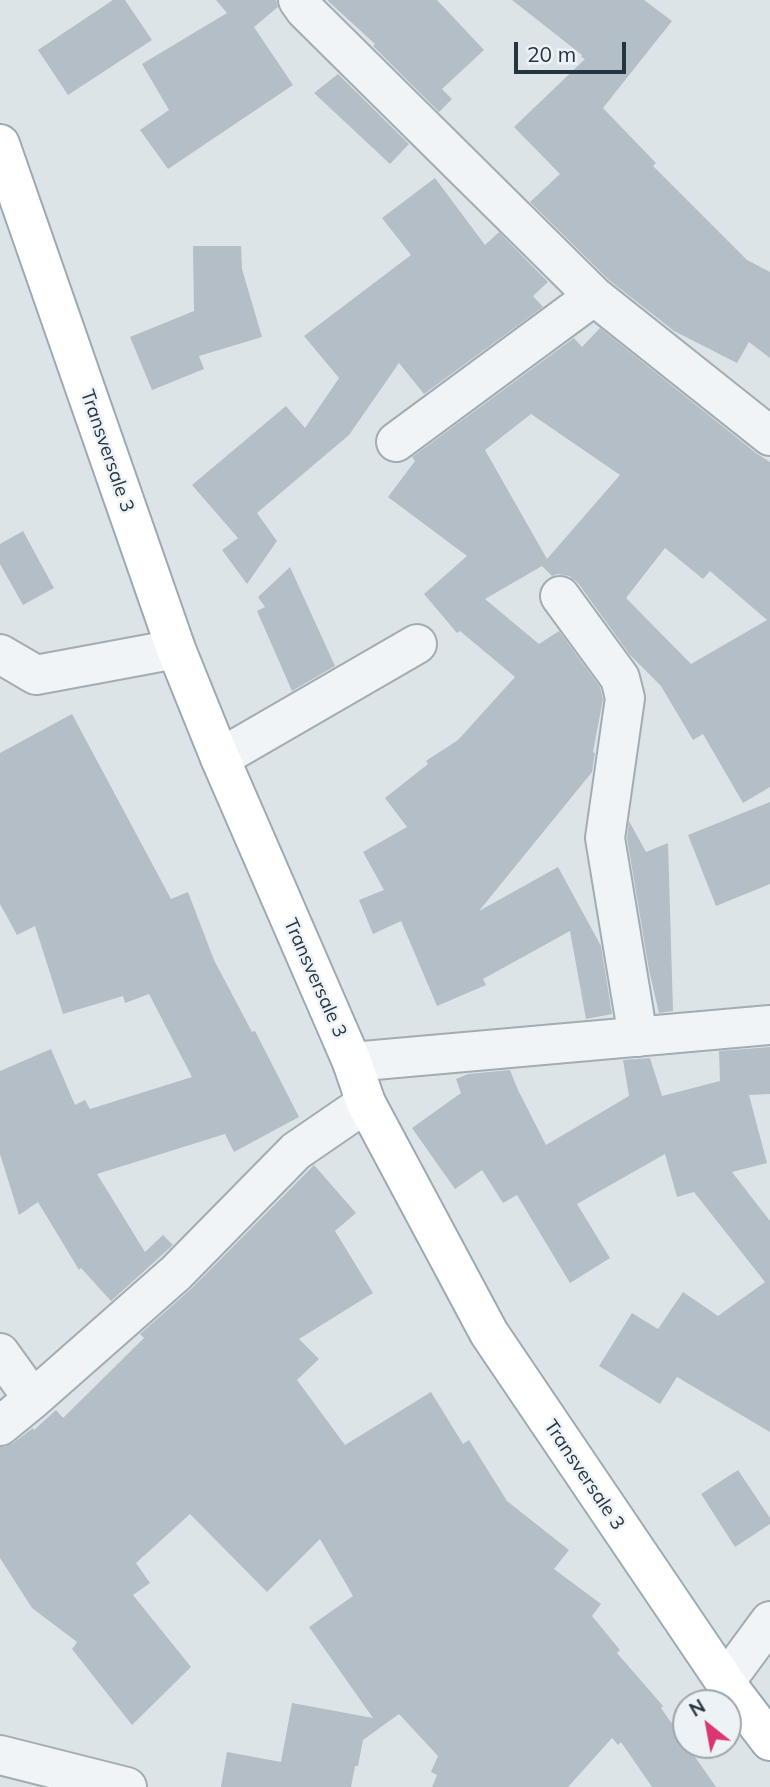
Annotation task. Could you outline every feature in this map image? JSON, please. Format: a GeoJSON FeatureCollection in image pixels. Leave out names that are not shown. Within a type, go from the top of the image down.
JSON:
{"type":"FeatureCollection","features":[{"type":"Feature","properties":{"kind":"main road","name":"Transversale 3"},"geometry":{"type":"LineString","coordinates":[[0,144],[176,649],[220,758],[352,1062],[366,1103],[489,1333],[725,1682],[770,1741]]}},
{"type":"Feature","properties":{"kind":"street"},"geometry":{"type":"LineString","coordinates":[[298,0],[594,296],[770,436]]}},
{"type":"Feature","properties":{"kind":"street"},"geometry":{"type":"LineString","coordinates":[[396,442],[594,296]]}},
{"type":"Feature","properties":{"kind":"street"},"geometry":{"type":"LineString","coordinates":[[560,596],[620,678],[625,698],[605,838],[639,1037]]}},
{"type":"Feature","properties":{"kind":"street"},"geometry":{"type":"LineString","coordinates":[[220,758],[416,644]]}},
{"type":"Feature","properties":{"kind":"street"},"geometry":{"type":"LineString","coordinates":[[0,654],[36,675],[176,649]]}},
{"type":"Feature","properties":{"kind":"street"},"geometry":{"type":"LineString","coordinates":[[352,1062],[770,1025]]}},
{"type":"Feature","properties":{"kind":"street"},"geometry":{"type":"LineString","coordinates":[[0,1426],[176,1273],[296,1151],[366,1103]]}},
{"type":"Feature","properties":{"kind":"street"},"geometry":{"type":"LineString","coordinates":[[0,1353],[33,1399]]}},
{"type":"Feature","properties":{"kind":"street"},"geometry":{"type":"LineString","coordinates":[[725,1682],[770,1620]]}},
{"type":"Feature","properties":{"kind":"street"},"geometry":{"type":"LineString","coordinates":[[0,1755],[128,1787]]}},
{"type":"Feature","properties":{"kind":"building"},"geometry":{"type":"Polygon","coordinates":[[[113,0],[125,0],[152,40],[68,95],[38,50],[113,0]]]}},
{"type":"Feature","properties":{"kind":"building"},"geometry":{"type":"Polygon","coordinates":[[[216,0],[276,0],[278,7],[254,27],[293,85],[168,169],[140,130],[169,110],[142,64],[227,13],[216,0]]]}},
{"type":"Feature","properties":{"kind":"building"},"geometry":{"type":"Polygon","coordinates":[[[327,0],[437,0],[484,50],[442,89],[452,99],[439,112],[373,46],[375,44],[327,0]]]}},
{"type":"Feature","properties":{"kind":"building"},"geometry":{"type":"Polygon","coordinates":[[[512,0],[644,0],[672,21],[603,108],[656,163],[653,166],[747,260],[770,272],[770,358],[749,342],[737,363],[674,331],[609,280],[530,202],[560,174],[514,127],[585,59],[512,0]]]}},
{"type":"Feature","properties":{"kind":"building"},"geometry":{"type":"Polygon","coordinates":[[[338,74],[409,144],[390,164],[314,93],[338,74]]]}},
{"type":"Feature","properties":{"kind":"building"},"geometry":{"type":"Polygon","coordinates":[[[435,178],[485,245],[499,232],[548,282],[533,296],[543,307],[424,394],[399,363],[349,435],[257,513],[277,541],[247,584],[222,550],[238,538],[192,485],[286,406],[305,428],[339,378],[304,336],[411,255],[382,218],[435,178]]]}},
{"type":"Feature","properties":{"kind":"building"},"geometry":{"type":"Polygon","coordinates":[[[193,246],[241,246],[242,269],[262,337],[199,356],[204,369],[152,390],[130,337],[194,311],[193,246]]]}},
{"type":"Feature","properties":{"kind":"building"},"geometry":{"type":"Polygon","coordinates":[[[600,328],[770,462],[770,787],[743,803],[703,734],[693,740],[661,686],[630,655],[578,583],[569,576],[552,576],[542,566],[485,599],[539,644],[559,631],[600,687],[603,699],[592,772],[479,911],[558,867],[601,946],[612,1014],[586,1019],[570,931],[483,979],[486,985],[437,1006],[401,921],[373,934],[359,900],[384,890],[363,852],[407,827],[385,798],[428,764],[426,761],[458,740],[515,677],[460,631],[457,633],[424,594],[467,556],[388,497],[415,461],[412,457],[574,338],[582,347],[600,328]],[[531,414],[485,450],[547,559],[620,475],[531,414]],[[665,548],[626,598],[691,664],[767,620],[710,571],[703,579],[665,548]]]}},
{"type":"Feature","properties":{"kind":"building"},"geometry":{"type":"Polygon","coordinates":[[[23,531],[54,588],[23,605],[0,564],[0,544],[23,531]]]}},
{"type":"Feature","properties":{"kind":"building"},"geometry":{"type":"Polygon","coordinates":[[[290,567],[335,666],[292,691],[257,611],[265,607],[258,597],[290,567]]]}},
{"type":"Feature","properties":{"kind":"building"},"geometry":{"type":"Polygon","coordinates":[[[72,714],[171,899],[188,892],[214,960],[252,1032],[255,1031],[299,1117],[234,1152],[225,1134],[97,1174],[145,1252],[163,1235],[173,1245],[111,1301],[81,1268],[79,1270],[38,1202],[19,1215],[0,1154],[0,1071],[51,1049],[75,1105],[85,1100],[90,1109],[192,1077],[149,994],[125,1003],[123,996],[63,1014],[35,926],[17,935],[0,904],[0,753],[72,714]]]}},
{"type":"Feature","properties":{"kind":"building"},"geometry":{"type":"Polygon","coordinates":[[[770,802],[770,884],[716,906],[688,835],[770,802]]]}},
{"type":"Feature","properties":{"kind":"building"},"geometry":{"type":"Polygon","coordinates":[[[629,821],[646,852],[668,843],[673,1011],[659,1013],[649,970],[627,838],[629,821]]]}},
{"type":"Feature","properties":{"kind":"building"},"geometry":{"type":"Polygon","coordinates":[[[770,1047],[770,1094],[749,1095],[767,1163],[732,1172],[770,1221],[770,1432],[677,1377],[660,1404],[599,1366],[632,1313],[658,1329],[683,1292],[718,1316],[765,1282],[694,1192],[677,1197],[665,1154],[577,1204],[610,1258],[570,1283],[517,1195],[503,1203],[482,1170],[455,1189],[412,1128],[461,1093],[456,1079],[468,1074],[510,1070],[546,1145],[629,1096],[623,1060],[650,1058],[662,1096],[720,1081],[719,1051],[770,1047]]]}},
{"type":"Feature","properties":{"kind":"building"},"geometry":{"type":"Polygon","coordinates":[[[314,1165],[356,1213],[335,1231],[373,1293],[299,1339],[319,1359],[297,1380],[345,1445],[431,1392],[463,1444],[469,1440],[507,1501],[569,1550],[554,1569],[601,1604],[592,1616],[620,1650],[617,1653],[663,1706],[661,1708],[672,1724],[672,1759],[697,1759],[716,1787],[652,1787],[621,1742],[618,1745],[612,1738],[568,1787],[432,1787],[437,1775],[431,1772],[438,1756],[399,1714],[363,1740],[351,1787],[221,1787],[227,1752],[281,1762],[292,1703],[373,1718],[309,1627],[353,1596],[320,1539],[267,1592],[190,1514],[136,1563],[150,1583],[133,1595],[191,1667],[132,1725],[72,1649],[77,1642],[32,1608],[0,1558],[0,1447],[13,1443],[33,1428],[34,1430],[56,1410],[63,1418],[144,1338],[140,1334],[192,1288],[314,1165]]]}},
{"type":"Feature","properties":{"kind":"building"},"geometry":{"type":"Polygon","coordinates":[[[738,1470],[770,1518],[770,1524],[735,1547],[701,1494],[738,1470]]]}}]}
